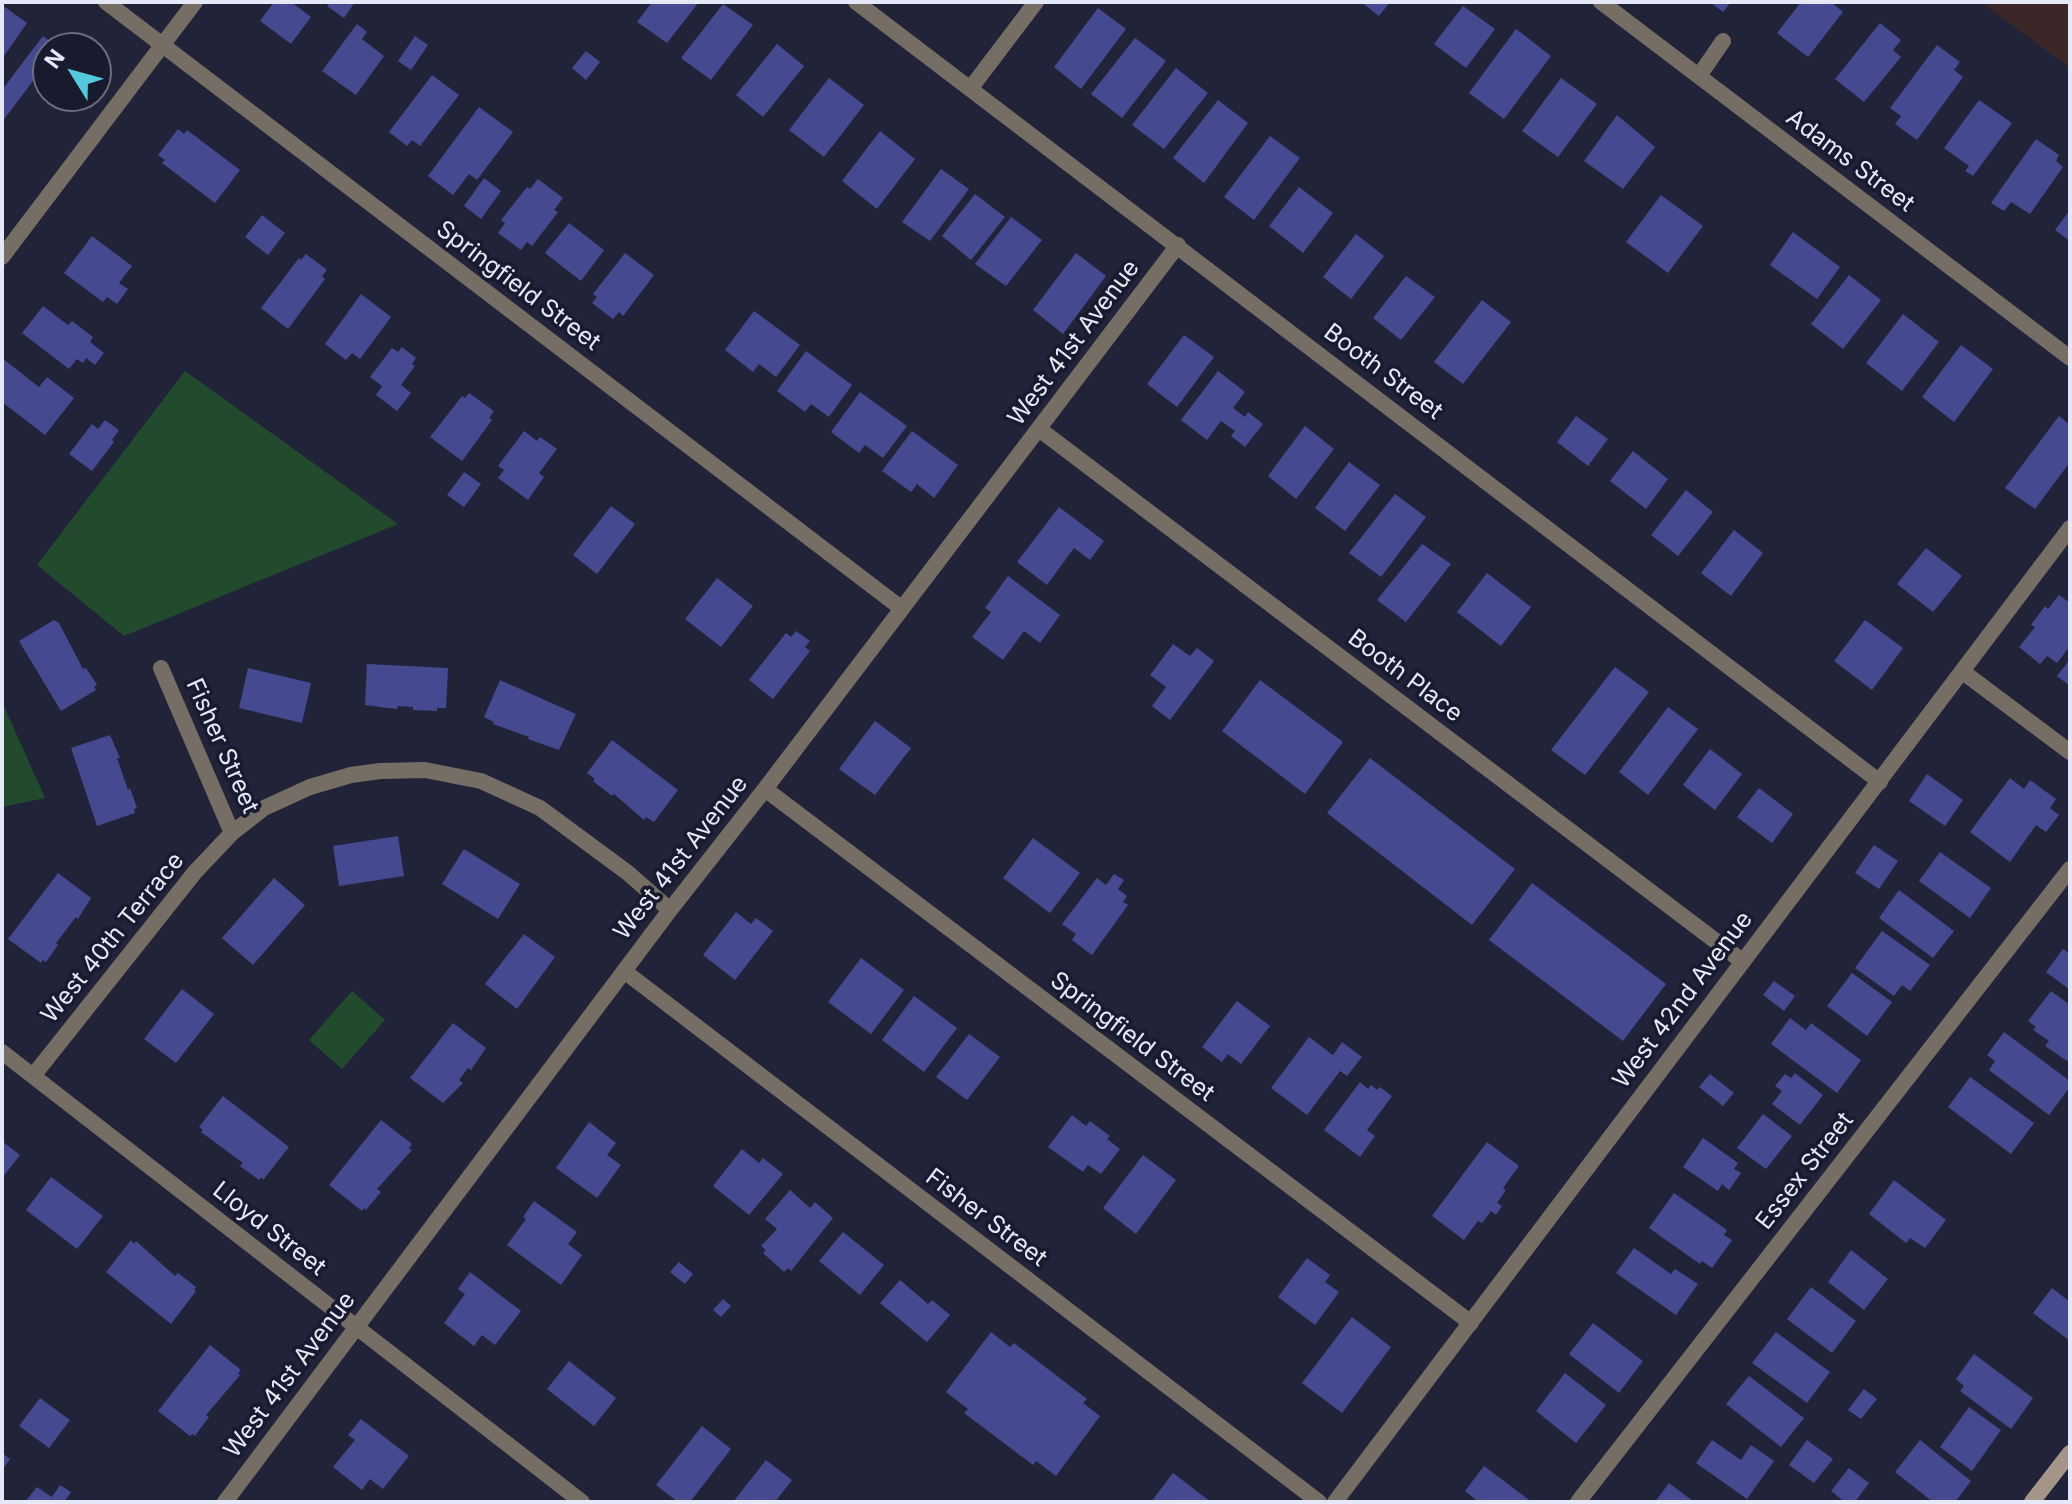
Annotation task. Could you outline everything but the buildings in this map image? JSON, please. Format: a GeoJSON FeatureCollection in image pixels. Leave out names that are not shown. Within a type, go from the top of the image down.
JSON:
{"type":"FeatureCollection","features":[{"type":"Feature","properties":{"kind":"street","name":"Springfield Street"},"geometry":{"type":"LineString","coordinates":[[106,2],[901,608]]}},
{"type":"Feature","properties":{"kind":"street"},"geometry":{"type":"LineString","coordinates":[[2,257],[195,2]]}},
{"type":"Feature","properties":{"kind":"street","name":"Booth Street"},"geometry":{"type":"LineString","coordinates":[[856,2],[1880,782]]}},
{"type":"Feature","properties":{"kind":"street"},"geometry":{"type":"LineString","coordinates":[[970,89],[1036,2]]}},
{"type":"Feature","properties":{"kind":"street","name":"Adams Street"},"geometry":{"type":"LineString","coordinates":[[1601,2],[2070,358]]}},
{"type":"Feature","properties":{"kind":"street"},"geometry":{"type":"LineString","coordinates":[[1699,76],[1723,41]]}},
{"type":"Feature","properties":{"kind":"street","name":"West 41st Avenue"},"geometry":{"type":"LineString","coordinates":[[225,1502],[670,910],[1178,245]]}},
{"type":"Feature","properties":{"kind":"street","name":"Booth Place"},"geometry":{"type":"LineString","coordinates":[[1039,429],[1742,961]]}},
{"type":"Feature","properties":{"kind":"street","name":"West 42nd Avenue"},"geometry":{"type":"LineString","coordinates":[[1335,1502],[2070,528]]}},
{"type":"Feature","properties":{"kind":"street","name":"Fisher Street"},"geometry":{"type":"LineString","coordinates":[[161,668],[232,833],[264,808],[310,787],[351,775],[425,770],[481,781],[540,808],[628,873],[670,910]]}},
{"type":"Feature","properties":{"kind":"street"},"geometry":{"type":"LineString","coordinates":[[1963,672],[2070,752]]}},
{"type":"Feature","properties":{"kind":"street","name":"Springfield Street"},"geometry":{"type":"LineString","coordinates":[[765,789],[1471,1323]]}},
{"type":"Feature","properties":{"kind":"street","name":"West 40th Terrace"},"geometry":{"type":"LineString","coordinates":[[33,1076],[195,872],[232,833]]}},
{"type":"Feature","properties":{"kind":"street","name":"Essex Street"},"geometry":{"type":"LineString","coordinates":[[1578,1502],[2070,869]]}},
{"type":"Feature","properties":{"kind":"street","name":"Fisher Street"},"geometry":{"type":"LineString","coordinates":[[624,971],[1319,1502]]}},
{"type":"Feature","properties":{"kind":"street","name":"Lloyd Street"},"geometry":{"type":"LineString","coordinates":[[2,1052],[582,1502]]}},
{"type":"Feature","properties":{"kind":"street"},"geometry":{"type":"LineString","coordinates":[[2032,1502],[2070,1453]]}},
{"type":"Feature","properties":{"kind":"shaded area"},"geometry":{"type":"Polygon","coordinates":[[[1981,2],[2070,2],[2070,68],[1981,2]]]}},
{"type":"Feature","properties":{"kind":"green space"},"geometry":{"type":"Polygon","coordinates":[[[185,371],[398,524],[124,636],[37,565],[185,371]]]}},
{"type":"Feature","properties":{"kind":"green space"},"geometry":{"type":"Polygon","coordinates":[[[2,702],[45,798],[2,807],[2,702]]]}},
{"type":"Feature","properties":{"kind":"green space"},"geometry":{"type":"Polygon","coordinates":[[[352,991],[385,1020],[342,1069],[309,1040],[352,991]]]}}]}
